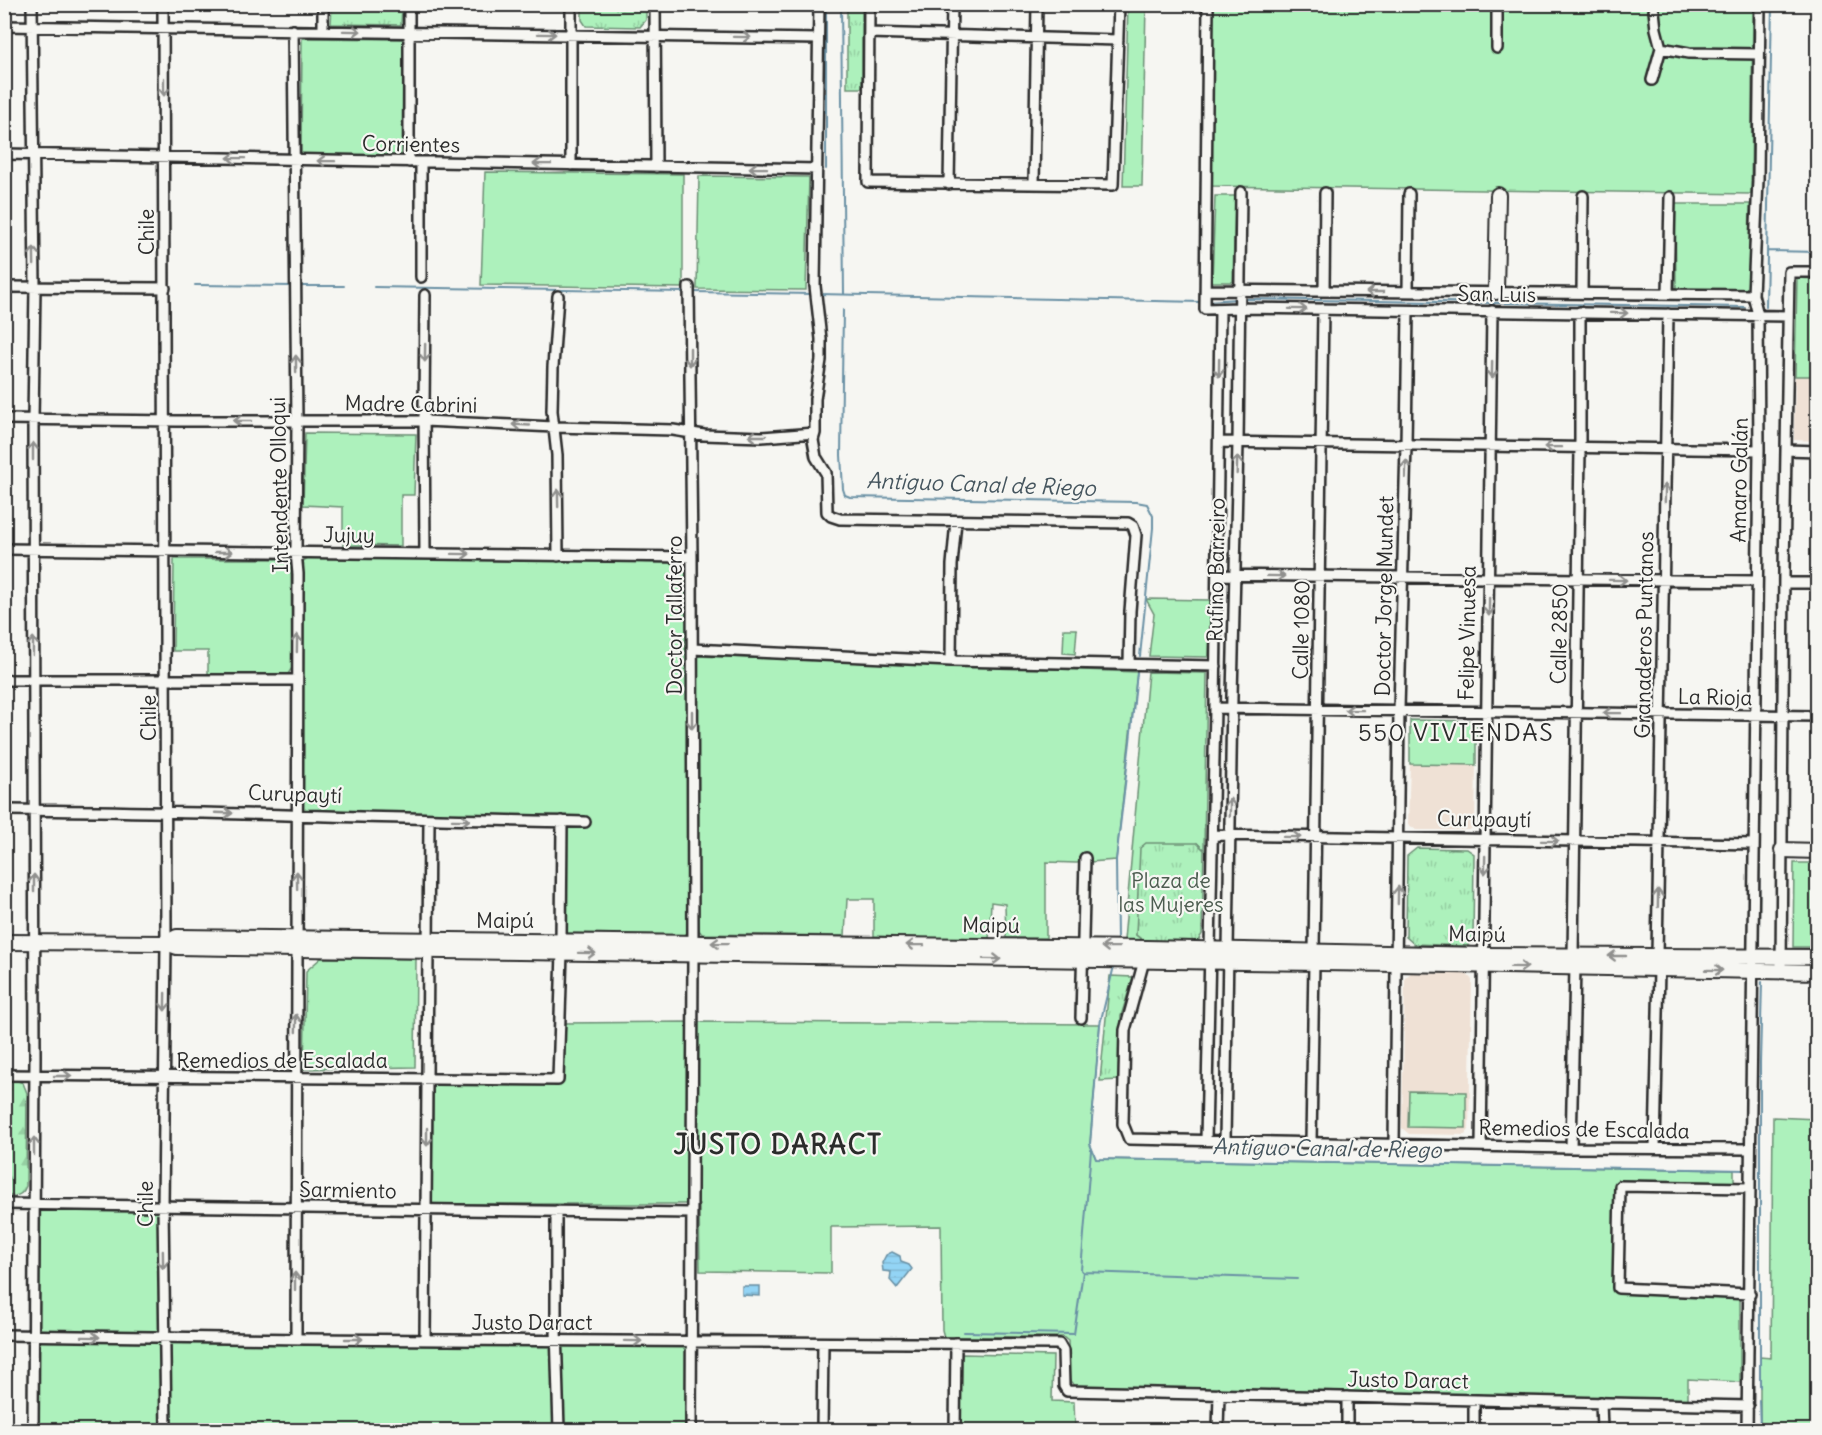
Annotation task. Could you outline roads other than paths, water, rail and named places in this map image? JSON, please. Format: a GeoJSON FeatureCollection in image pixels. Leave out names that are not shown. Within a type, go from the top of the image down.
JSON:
{"type":"FeatureCollection","features":[{"type":"Feature","properties":{"kind":"street"},"geometry":{"type":"LineString","coordinates":[[32,4],[35,287],[32,680],[33,1431]]}},
{"type":"Feature","properties":{"kind":"street","name":"Chile"},"geometry":{"type":"LineString","coordinates":[[163,4],[166,552],[163,1206],[166,1431]]}},
{"type":"Feature","properties":{"kind":"street"},"geometry":{"type":"LineString","coordinates":[[323,4],[323,31]]}},
{"type":"Feature","properties":{"kind":"street"},"geometry":{"type":"LineString","coordinates":[[409,4],[410,162]]}},
{"type":"Feature","properties":{"kind":"street"},"geometry":{"type":"LineString","coordinates":[[571,4],[571,165]]}},
{"type":"Feature","properties":{"kind":"street"},"geometry":{"type":"LineString","coordinates":[[655,4],[656,167]]}},
{"type":"Feature","properties":{"kind":"street"},"geometry":{"type":"LineString","coordinates":[[819,4],[815,289],[821,360],[815,399],[813,449],[826,473],[827,512],[840,519],[1128,523],[1133,526],[1136,535],[1130,611],[1129,664]]}},
{"type":"Feature","properties":{"kind":"street"},"geometry":{"type":"LineString","coordinates":[[869,4],[868,182],[1113,185],[1119,4]]}},
{"type":"Feature","properties":{"kind":"street"},"geometry":{"type":"LineString","coordinates":[[949,184],[952,4]]}},
{"type":"Feature","properties":{"kind":"street"},"geometry":{"type":"LineString","coordinates":[[1034,184],[1037,4]]}},
{"type":"Feature","properties":{"kind":"street"},"geometry":{"type":"LineString","coordinates":[[1206,290],[1208,4]]}},
{"type":"Feature","properties":{"kind":"street"},"geometry":{"type":"LineString","coordinates":[[1497,4],[1497,48]]}},
{"type":"Feature","properties":{"kind":"street","name":"Amaro Galán"},"geometry":{"type":"LineString","coordinates":[[1752,971],[1759,450],[1758,315],[1754,296],[1760,4]]}},
{"type":"Feature","properties":{"kind":"street"},"geometry":{"type":"LineString","coordinates":[[1652,80],[1661,48],[1654,11]]}},
{"type":"Feature","properties":{"kind":"street"},"geometry":{"type":"LineString","coordinates":[[4,26],[818,39]]}},
{"type":"Feature","properties":{"kind":"street","name":"Intendente Olloqui"},"geometry":{"type":"LineString","coordinates":[[293,30],[298,574],[296,1339]]}},
{"type":"Feature","properties":{"kind":"street"},"geometry":{"type":"LineString","coordinates":[[869,33],[1118,40]]}},
{"type":"Feature","properties":{"kind":"street"},"geometry":{"type":"LineString","coordinates":[[1661,48],[1689,53],[1759,54]]}},
{"type":"Feature","properties":{"kind":"street","name":"Corrientes"},"geometry":{"type":"LineString","coordinates":[[4,154],[817,169]]}},
{"type":"Feature","properties":{"kind":"street"},"geometry":{"type":"LineString","coordinates":[[421,162],[421,277]]}},
{"type":"Feature","properties":{"kind":"street","name":"Rufino Barreiro"},"geometry":{"type":"LineString","coordinates":[[1225,1141],[1238,443],[1240,192]]}},
{"type":"Feature","properties":{"kind":"street"},"geometry":{"type":"LineString","coordinates":[[1324,291],[1325,193]]}},
{"type":"Feature","properties":{"kind":"street"},"geometry":{"type":"LineString","coordinates":[[1408,292],[1409,194]]}},
{"type":"Feature","properties":{"kind":"street"},"geometry":{"type":"LineString","coordinates":[[1496,292],[1498,195]]}},
{"type":"Feature","properties":{"kind":"street"},"geometry":{"type":"LineString","coordinates":[[1582,293],[1583,196]]}},
{"type":"Feature","properties":{"kind":"street"},"geometry":{"type":"LineString","coordinates":[[1668,294],[1670,197]]}},
{"type":"Feature","properties":{"kind":"street"},"geometry":{"type":"LineString","coordinates":[[1781,971],[1789,272],[1818,272]]}},
{"type":"Feature","properties":{"kind":"street"},"geometry":{"type":"LineString","coordinates":[[4,287],[165,288]]}},
{"type":"Feature","properties":{"kind":"street","name":"Doctor Tallaferro"},"geometry":{"type":"LineString","coordinates":[[689,287],[693,948],[691,1431]]}},
{"type":"Feature","properties":{"kind":"street","name":"San Luis"},"geometry":{"type":"LineString","coordinates":[[1754,296],[1206,290],[1205,309],[1788,316]]}},
{"type":"Feature","properties":{"kind":"street"},"geometry":{"type":"LineString","coordinates":[[425,554],[426,295]]}},
{"type":"Feature","properties":{"kind":"street"},"geometry":{"type":"LineString","coordinates":[[558,296],[553,367],[558,556]]}},
{"type":"Feature","properties":{"kind":"street","name":"Calle 1080"},"geometry":{"type":"LineString","coordinates":[[1311,1142],[1323,309]]}},
{"type":"Feature","properties":{"kind":"street","name":"Rufino Barreiro"},"geometry":{"type":"LineString","coordinates":[[1206,1140],[1216,666],[1220,310]]}},
{"type":"Feature","properties":{"kind":"street","name":"Doctor Jorge Mundet"},"geometry":{"type":"LineString","coordinates":[[1394,1144],[1399,710],[1408,311]]}},
{"type":"Feature","properties":{"kind":"street","name":"Felipe Vinuesa"},"geometry":{"type":"LineString","coordinates":[[1481,1146],[1492,311]]}},
{"type":"Feature","properties":{"kind":"street","name":"Calle 2850"},"geometry":{"type":"LineString","coordinates":[[1571,1148],[1580,312]]}},
{"type":"Feature","properties":{"kind":"street","name":"Granaderos Puntanos"},"geometry":{"type":"LineString","coordinates":[[1655,1148],[1668,314]]}},
{"type":"Feature","properties":{"kind":"street","name":"Madre Cabrini"},"geometry":{"type":"LineString","coordinates":[[4,419],[424,421],[673,430],[690,434],[762,437],[815,433]]}},
{"type":"Feature","properties":{"kind":"street"},"geometry":{"type":"LineString","coordinates":[[1219,442],[1759,450]]}},
{"type":"Feature","properties":{"kind":"street"},"geometry":{"type":"LineString","coordinates":[[1786,450],[1818,451]]}},
{"type":"Feature","properties":{"kind":"street"},"geometry":{"type":"LineString","coordinates":[[951,661],[952,565],[956,520]]}},
{"type":"Feature","properties":{"kind":"street","name":"Jujuy"},"geometry":{"type":"LineString","coordinates":[[4,549],[692,557]]}},
{"type":"Feature","properties":{"kind":"street"},"geometry":{"type":"LineString","coordinates":[[1217,575],[1756,581]]}},
{"type":"Feature","properties":{"kind":"street"},"geometry":{"type":"LineString","coordinates":[[1784,583],[1818,583]]}},
{"type":"Feature","properties":{"kind":"street"},"geometry":{"type":"LineString","coordinates":[[692,649],[951,661],[1216,666]]}},
{"type":"Feature","properties":{"kind":"street"},"geometry":{"type":"LineString","coordinates":[[4,680],[297,680]]}},
{"type":"Feature","properties":{"kind":"street","name":"La Rioja"},"geometry":{"type":"LineString","coordinates":[[1215,708],[1818,716]]}},
{"type":"Feature","properties":{"kind":"street","name":"Curupaytí"},"geometry":{"type":"LineString","coordinates":[[4,810],[166,811],[429,820],[585,822]]}},
{"type":"Feature","properties":{"kind":"street"},"geometry":{"type":"LineString","coordinates":[[425,1340],[429,820]]}},
{"type":"Feature","properties":{"kind":"street"},"geometry":{"type":"LineString","coordinates":[[562,821],[562,947]]}},
{"type":"Feature","properties":{"kind":"street","name":"Curupaytí"},"geometry":{"type":"LineString","coordinates":[[1213,835],[1754,844]]}},
{"type":"Feature","properties":{"kind":"street"},"geometry":{"type":"LineString","coordinates":[[1782,850],[1818,851]]}},
{"type":"Feature","properties":{"kind":"street"},"geometry":{"type":"LineString","coordinates":[[1081,1018],[1085,858]]}},
{"type":"Feature","properties":{"kind":"street","name":"Maipú"},"geometry":{"type":"LineString","coordinates":[[4,942],[166,943],[177,937],[298,944],[1658,963],[1752,971],[1818,972]]}},
{"type":"Feature","properties":{"kind":"street","name":"Remedios de Escalada"},"geometry":{"type":"LineString","coordinates":[[4,1075],[558,1080],[562,947]]}},
{"type":"Feature","properties":{"kind":"street","name":"Remedios de Escalada"},"geometry":{"type":"LineString","coordinates":[[1146,955],[1125,1030],[1123,1124],[1129,1139],[1571,1148],[1750,1149]]}},
{"type":"Feature","properties":{"kind":"street","name":"Maipú"},"geometry":{"type":"LineString","coordinates":[[1658,963],[1753,956],[1818,957]]}},
{"type":"Feature","properties":{"kind":"street"},"geometry":{"type":"LineString","coordinates":[[1747,1431],[1752,971]]}},
{"type":"Feature","properties":{"kind":"street"},"geometry":{"type":"LineString","coordinates":[[1750,1188],[1620,1185],[1618,1288],[1750,1294]]}},
{"type":"Feature","properties":{"kind":"street","name":"Sarmiento"},"geometry":{"type":"LineString","coordinates":[[4,1204],[691,1213]]}},
{"type":"Feature","properties":{"kind":"street"},"geometry":{"type":"LineString","coordinates":[[556,1211],[559,1431]]}},
{"type":"Feature","properties":{"kind":"street","name":"Justo Daract"},"geometry":{"type":"LineString","coordinates":[[4,1335],[1059,1344],[1063,1351],[1064,1386],[1067,1391],[1748,1406]]}},
{"type":"Feature","properties":{"kind":"street"},"geometry":{"type":"LineString","coordinates":[[822,1431],[823,1343]]}},
{"type":"Feature","properties":{"kind":"street"},"geometry":{"type":"LineString","coordinates":[[956,1343],[956,1431]]}},
{"type":"Feature","properties":{"kind":"street"},"geometry":{"type":"LineString","coordinates":[[1218,1431],[1219,1394]]}},
{"type":"Feature","properties":{"kind":"street"},"geometry":{"type":"LineString","coordinates":[[1347,1397],[1347,1431]]}},
{"type":"Feature","properties":{"kind":"street"},"geometry":{"type":"LineString","coordinates":[[1474,1400],[1474,1431]]}},
{"type":"Feature","properties":{"kind":"street"},"geometry":{"type":"LineString","coordinates":[[1601,1402],[1602,1431]]}},
{"type":"Feature","properties":{"kind":"water"},"geometry":{"type":"Polygon","coordinates":[[[892,1252],[900,1256],[901,1262],[912,1269],[897,1288],[890,1280],[891,1272],[883,1271],[882,1263],[886,1255],[892,1252]]]}},
{"type":"Feature","properties":{"kind":"water"},"geometry":{"type":"Polygon","coordinates":[[[742,1286],[760,1286],[760,1296],[742,1295],[742,1286]]]}},
{"type":"Feature","properties":{"kind":"waterway"},"geometry":{"type":"LineString","coordinates":[[826,4],[826,169]]}},
{"type":"Feature","properties":{"kind":"waterway","name":"Antiguo Canal de Riego"},"geometry":{"type":"LineString","coordinates":[[841,4],[844,294]]}},
{"type":"Feature","properties":{"kind":"waterway"},"geometry":{"type":"LineString","coordinates":[[1766,307],[1772,4]]}},
{"type":"Feature","properties":{"kind":"waterway"},"geometry":{"type":"LineString","coordinates":[[1767,251],[1818,252]]}},
{"type":"Feature","properties":{"kind":"waterway"},"geometry":{"type":"LineString","coordinates":[[195,285],[294,286]]}},
{"type":"Feature","properties":{"kind":"waterway"},"geometry":{"type":"LineString","coordinates":[[299,286],[344,286]]}},
{"type":"Feature","properties":{"kind":"waterway"},"geometry":{"type":"LineString","coordinates":[[374,287],[686,292]]}},
{"type":"Feature","properties":{"kind":"waterway"},"geometry":{"type":"LineString","coordinates":[[692,292],[812,294]]}},
{"type":"Feature","properties":{"kind":"waterway"},"geometry":{"type":"LineString","coordinates":[[818,294],[1202,302]]}},
{"type":"Feature","properties":{"kind":"waterway"},"geometry":{"type":"LineString","coordinates":[[1207,301],[1238,299]]}},
{"type":"Feature","properties":{"kind":"waterway"},"geometry":{"type":"LineString","coordinates":[[1243,299],[1745,307]]}},
{"type":"Feature","properties":{"kind":"waterway","name":"Antiguo Canal de Riego"},"geometry":{"type":"LineString","coordinates":[[843,310],[841,455],[845,495],[850,497],[1147,504],[1153,516],[1153,528],[1140,656]]}},
{"type":"Feature","properties":{"kind":"waterway"},"geometry":{"type":"LineString","coordinates":[[1761,692],[1764,335]]}},
{"type":"Feature","properties":{"kind":"waterway","name":"Antiguo Canal de Riego"},"geometry":{"type":"LineString","coordinates":[[1117,940],[1116,860],[1137,672]]}},
{"type":"Feature","properties":{"kind":"waterway"},"geometry":{"type":"LineString","coordinates":[[1759,944],[1760,734]]}},
{"type":"Feature","properties":{"kind":"waterway","name":"Antiguo Canal de Riego"},"geometry":{"type":"LineString","coordinates":[[1113,970],[1100,1024],[1090,1144],[1096,1159],[1746,1170]]}},
{"type":"Feature","properties":{"kind":"waterway"},"geometry":{"type":"LineString","coordinates":[[1760,1387],[1762,982]]}},
{"type":"Feature","properties":{"kind":"waterway"},"geometry":{"type":"LineString","coordinates":[[964,1332],[1074,1334],[1083,1272],[1081,1270],[1091,1150]]}},
{"type":"Feature","properties":{"kind":"waterway"},"geometry":{"type":"LineString","coordinates":[[1083,1272],[1297,1279]]}},
{"type":"Feature","properties":{"kind":"waterway"},"geometry":{"type":"LineString","coordinates":[[1759,1400],[1760,1430]]}},
{"type":"Feature","properties":{"kind":"district","name":"550 VIVIENDAS"},"geometry":{"type":"Point","coordinates":[1456,732]}},
{"type":"Feature","properties":{"kind":"district","name":"JUSTO DARACT"},"geometry":{"type":"Point","coordinates":[778,1144]}},
{"type":"Feature","properties":{"kind":"park label","name":"Plaza de las Mujeres"},"geometry":{"type":"Point","coordinates":[1171,892]}}]}
